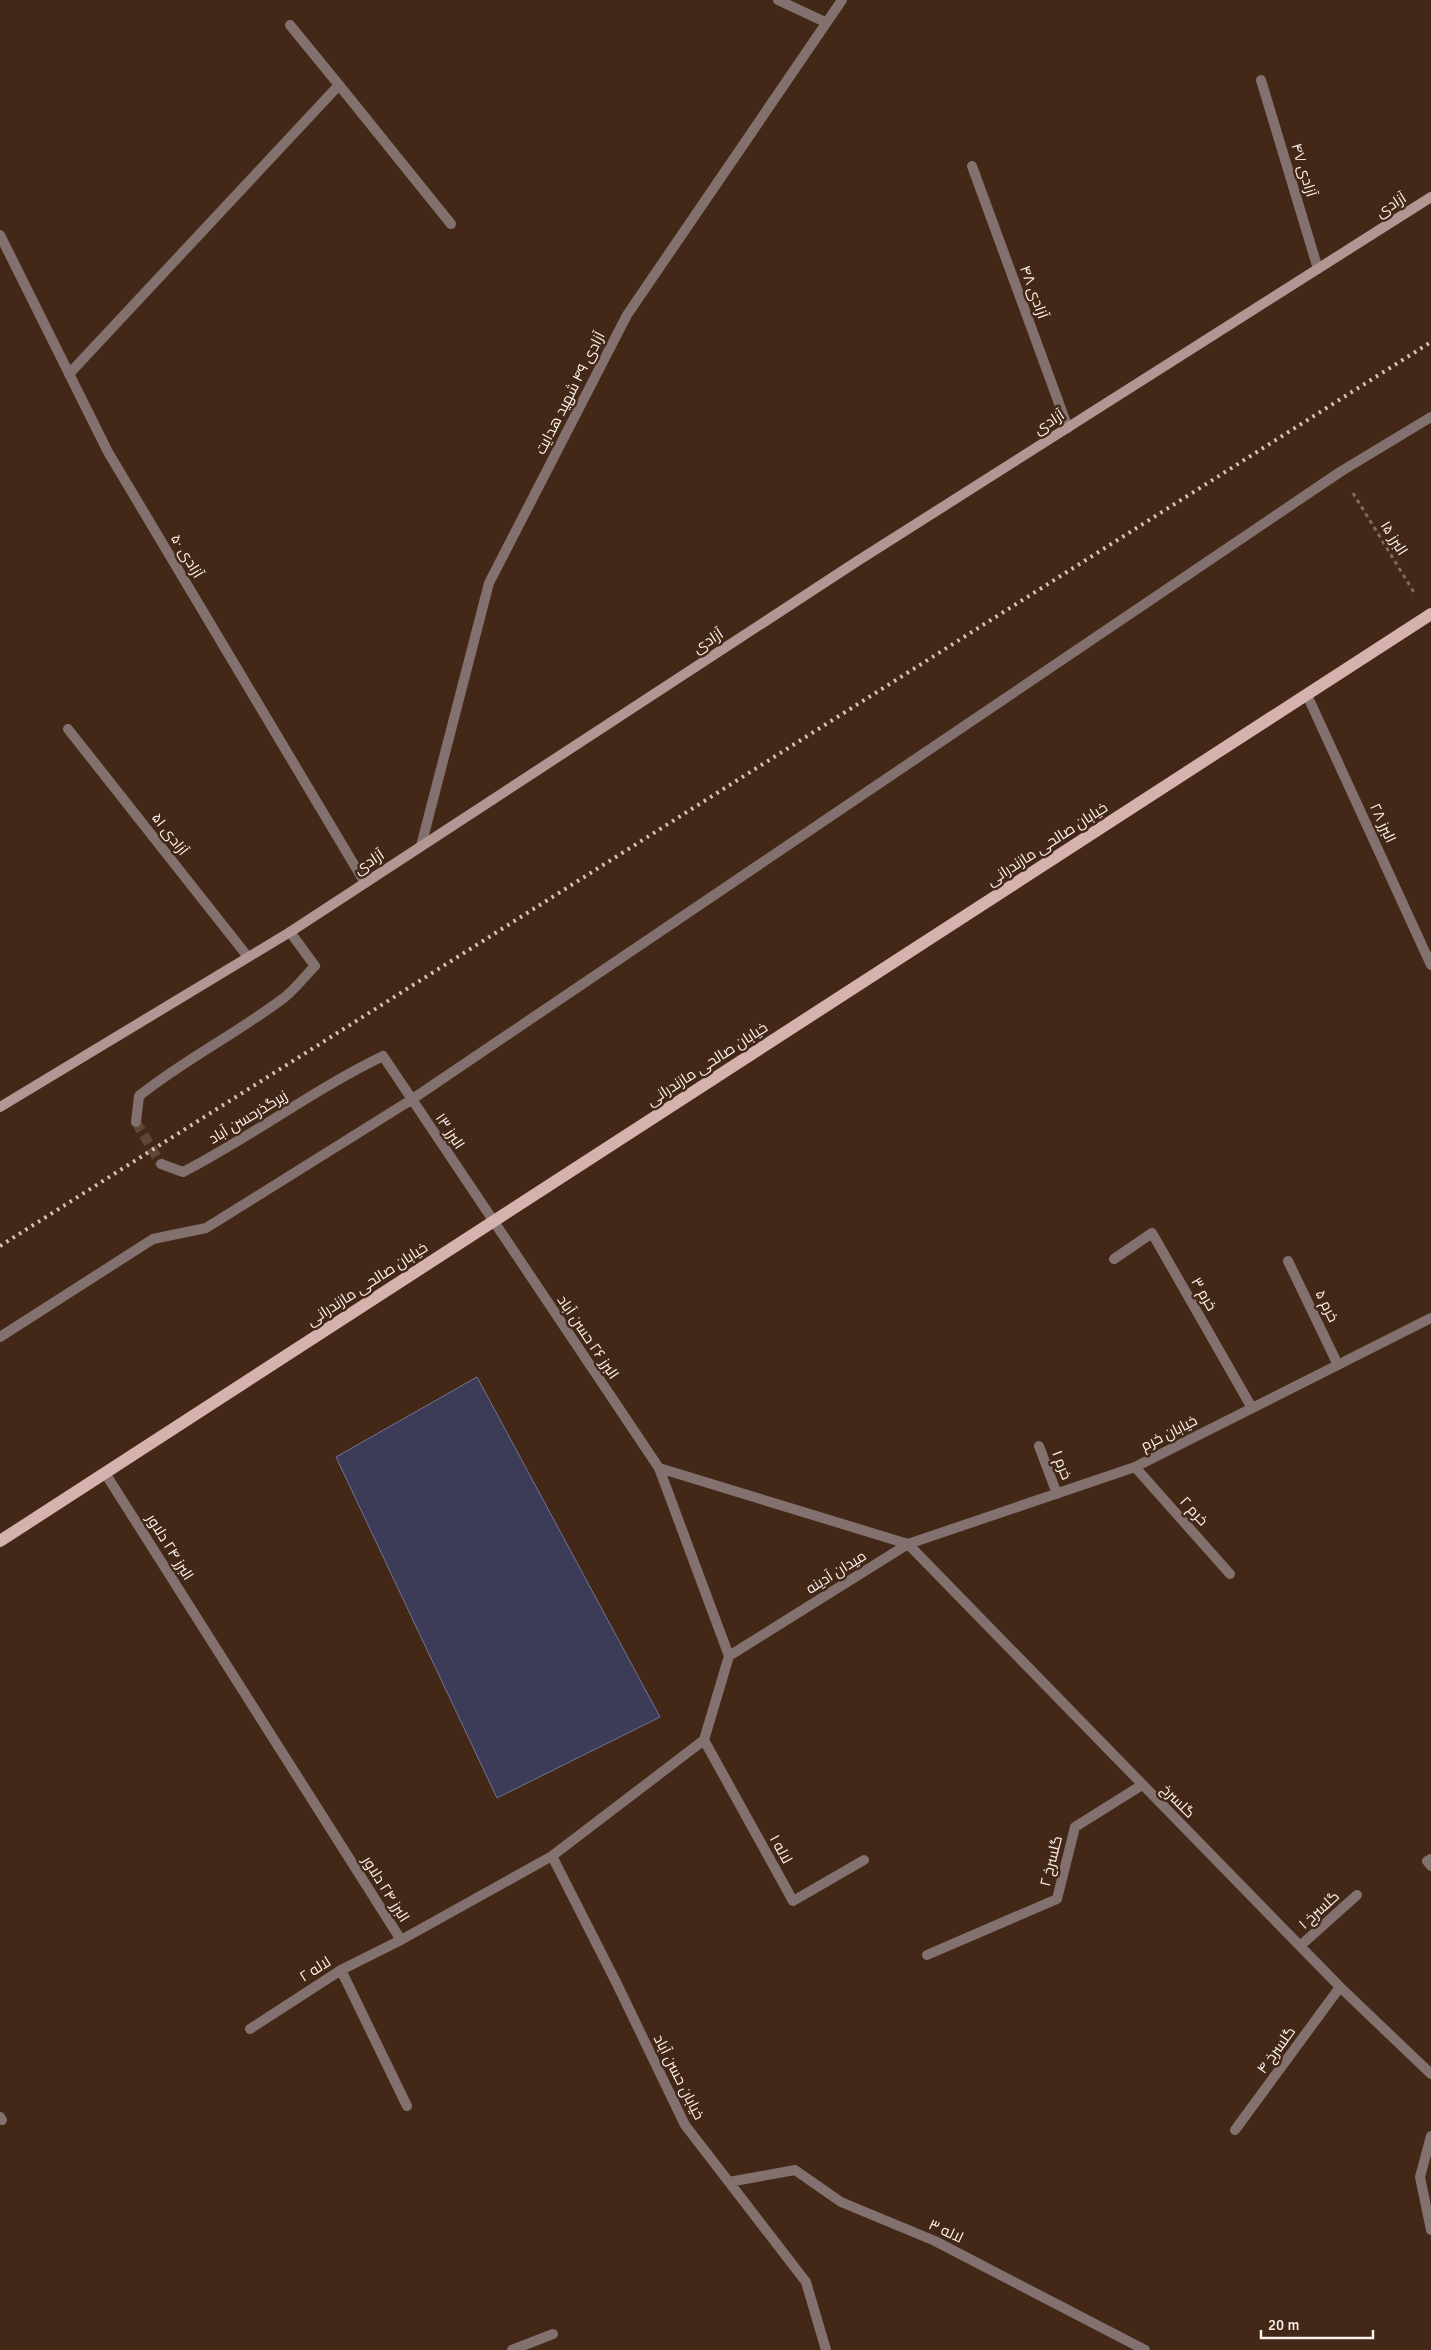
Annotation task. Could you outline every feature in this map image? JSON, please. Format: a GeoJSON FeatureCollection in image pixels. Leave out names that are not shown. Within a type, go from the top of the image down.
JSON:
{"type":"FeatureCollection","features":[{"type":"Feature","properties":{"kind":"main road","name":"آزادی"},"geometry":{"type":"LineString","coordinates":[[0,1107],[290,932],[856,562],[1431,197]]}},
{"type":"Feature","properties":{"kind":"main road","name":"خیابان صالحی مازندرانی"},"geometry":{"type":"LineString","coordinates":[[0,1541],[1430,615]]}},
{"type":"Feature","properties":{"kind":"street"},"geometry":{"type":"LineString","coordinates":[[778,0],[825,22]]}},
{"type":"Feature","properties":{"kind":"street","name":"آزادی ۴۹ شهید هدایت"},"geometry":{"type":"LineString","coordinates":[[421,846],[489,583],[627,315],[825,22],[842,0]]}},
{"type":"Feature","properties":{"kind":"street"},"geometry":{"type":"LineString","coordinates":[[290,25],[451,224]]}},
{"type":"Feature","properties":{"kind":"street","name":"آزادی ۴۷"},"geometry":{"type":"LineString","coordinates":[[1261,80],[1318,269]]}},
{"type":"Feature","properties":{"kind":"street"},"geometry":{"type":"LineString","coordinates":[[69,374],[339,86]]}},
{"type":"Feature","properties":{"kind":"street","name":"آزادی ۴۸"},"geometry":{"type":"LineString","coordinates":[[972,166],[1068,428]]}},
{"type":"Feature","properties":{"kind":"street","name":"آزادی ۵۰"},"geometry":{"type":"LineString","coordinates":[[0,235],[108,452],[365,883]]}},
{"type":"Feature","properties":{"kind":"street"},"geometry":{"type":"LineString","coordinates":[[0,1337],[153,1239],[206,1228],[411,1100],[1340,472],[1431,417]]}},
{"type":"Feature","properties":{"kind":"street","name":"البرز ۲۸"},"geometry":{"type":"LineString","coordinates":[[1308,694],[1431,965]]}},
{"type":"Feature","properties":{"kind":"street","name":"آزادی ۵۱"},"geometry":{"type":"LineString","coordinates":[[68,729],[248,957]]}},
{"type":"Feature","properties":{"kind":"street"},"geometry":{"type":"LineString","coordinates":[[136,1122],[139,1096],[164,1076],[246,1025],[287,995],[315,966],[290,932]]}},
{"type":"Feature","properties":{"kind":"street","name":"البرز ۱۳"},"geometry":{"type":"LineString","coordinates":[[382,1056],[492,1222]]}},
{"type":"Feature","properties":{"kind":"street","name":"زیرگذرحسن آباد"},"geometry":{"type":"LineString","coordinates":[[161,1164],[183,1172],[222,1152],[348,1073],[382,1056]]}},
{"type":"Feature","properties":{"kind":"street","name":"البرز ۲۶ حسن آباد"},"geometry":{"type":"LineString","coordinates":[[492,1222],[659,1468]]}},
{"type":"Feature","properties":{"kind":"street","name":"خرم ۳"},"geometry":{"type":"LineString","coordinates":[[1114,1259],[1152,1233],[1252,1408]]}},
{"type":"Feature","properties":{"kind":"street","name":"خرم ۵"},"geometry":{"type":"LineString","coordinates":[[1288,1261],[1338,1365]]}},
{"type":"Feature","properties":{"kind":"street","name":"خیابان خرم"},"geometry":{"type":"LineString","coordinates":[[908,1544],[1135,1467],[1431,1318]]}},
{"type":"Feature","properties":{"kind":"street","name":"خرم ۱"},"geometry":{"type":"LineString","coordinates":[[1039,1446],[1058,1494]]}},
{"type":"Feature","properties":{"kind":"street","name":"خرم ۲"},"geometry":{"type":"LineString","coordinates":[[1135,1467],[1230,1574]]}},
{"type":"Feature","properties":{"kind":"street"},"geometry":{"type":"LineString","coordinates":[[659,1468],[729,1656],[704,1740]]}},
{"type":"Feature","properties":{"kind":"street","name":"میدان آدینه"},"geometry":{"type":"LineString","coordinates":[[659,1468],[908,1544]]}},
{"type":"Feature","properties":{"kind":"street","name":"البرز ۲۴ دلاور"},"geometry":{"type":"LineString","coordinates":[[105,1473],[401,1940],[552,1856],[704,1740]]}},
{"type":"Feature","properties":{"kind":"street","name":"میدان آدینه"},"geometry":{"type":"LineString","coordinates":[[729,1656],[908,1544]]}},
{"type":"Feature","properties":{"kind":"street","name":"گلسرخ"},"geometry":{"type":"LineString","coordinates":[[908,1544],[1340,1987],[1431,2074]]}},
{"type":"Feature","properties":{"kind":"street","name":"لاله ۱"},"geometry":{"type":"LineString","coordinates":[[704,1740],[793,1901],[864,1860]]}},
{"type":"Feature","properties":{"kind":"street","name":"گلسرخ ۲"},"geometry":{"type":"LineString","coordinates":[[927,1955],[1057,1899],[1075,1827],[1142,1785]]}},
{"type":"Feature","properties":{"kind":"street","name":"خیابان حسن آباد"},"geometry":{"type":"LineString","coordinates":[[552,1856],[616,1982],[685,2125],[806,2282],[826,2350]]}},
{"type":"Feature","properties":{"kind":"street"},"geometry":{"type":"LineString","coordinates":[[1431,1859],[1427,1861],[1431,1866]]}},
{"type":"Feature","properties":{"kind":"street","name":"گلسرخ ۱"},"geometry":{"type":"LineString","coordinates":[[1300,1946],[1357,1895]]}},
{"type":"Feature","properties":{"kind":"street","name":"لاله ۲"},"geometry":{"type":"LineString","coordinates":[[250,2029],[341,1970],[401,1940]]}},
{"type":"Feature","properties":{"kind":"street"},"geometry":{"type":"LineString","coordinates":[[341,1970],[408,2106]]}},
{"type":"Feature","properties":{"kind":"street","name":"گلسرخ ۴"},"geometry":{"type":"LineString","coordinates":[[1235,2130],[1340,1987]]}},
{"type":"Feature","properties":{"kind":"street"},"geometry":{"type":"LineString","coordinates":[[1431,2136],[1420,2178],[1431,2230]]}},
{"type":"Feature","properties":{"kind":"street","name":"لاله ۳"},"geometry":{"type":"LineString","coordinates":[[729,2182],[795,2170],[841,2202],[935,2240],[1145,2350]]}},
{"type":"Feature","properties":{"kind":"street"},"geometry":{"type":"LineString","coordinates":[[512,2350],[553,2334]]}},
{"type":"Feature","properties":{"kind":"path","name":"البرز ۱۵"},"geometry":{"type":"LineString","coordinates":[[1340,472],[1430,615]]}},
{"type":"Feature","properties":{"kind":"building"},"geometry":{"type":"Polygon","coordinates":[[[477,1377],[660,1717],[497,1798],[336,1457],[477,1377]]]}},
{"type":"Feature","properties":{"kind":"tunnel"},"geometry":{"type":"LineString","coordinates":[[136,1122],[161,1164]]}},
{"type":"Feature","properties":{"kind":"railway"},"geometry":{"type":"LineString","coordinates":[[0,1246],[1431,342]]}}]}
